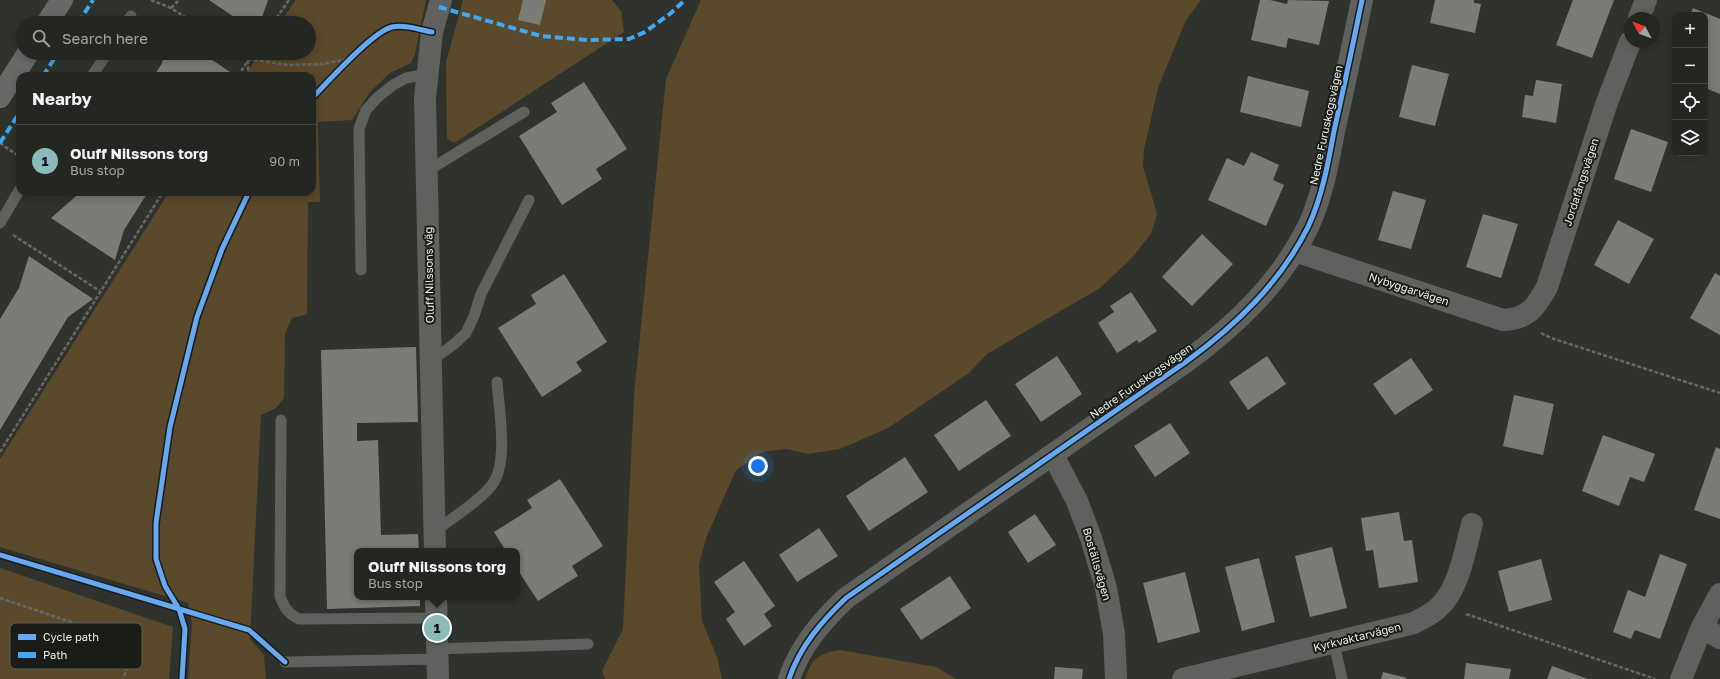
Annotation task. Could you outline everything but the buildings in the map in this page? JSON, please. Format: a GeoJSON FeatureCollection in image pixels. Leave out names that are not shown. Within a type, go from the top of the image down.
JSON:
{"type":"FeatureCollection","features":[{"type":"Feature","properties":{"kind":"street"},"geometry":{"type":"LineString","coordinates":[[52,16],[62,0]]}},
{"type":"Feature","properties":{"kind":"street","name":"Oluff Nilssons väg"},"geometry":{"type":"LineString","coordinates":[[435,541],[425,98],[432,32],[441,0]]}},
{"type":"Feature","properties":{"kind":"street","name":"Nedre Furuskogsvägen"},"geometry":{"type":"LineString","coordinates":[[789,679],[804,647],[823,621],[846,598],[1215,341],[1246,313],[1261,296],[1295,251],[1308,226],[1321,193],[1362,0]]}},
{"type":"Feature","properties":{"kind":"street"},"geometry":{"type":"LineString","coordinates":[[1641,12],[1646,0]]}},
{"type":"Feature","properties":{"kind":"street","name":"Jordafångsvägen"},"geometry":{"type":"LineString","coordinates":[[1519,318],[1531,311],[1547,287],[1606,105],[1628,48]]}},
{"type":"Feature","properties":{"kind":"street"},"geometry":{"type":"LineString","coordinates":[[0,97],[24,60]]}},
{"type":"Feature","properties":{"kind":"street","name":"Nybyggarvägen"},"geometry":{"type":"LineString","coordinates":[[1295,251],[1503,320],[1519,318]]}},
{"type":"Feature","properties":{"kind":"street","name":"Boställsvägen"},"geometry":{"type":"LineString","coordinates":[[1053,455],[1077,501],[1091,538],[1106,588],[1114,634],[1116,679]]}},
{"type":"Feature","properties":{"kind":"street","name":"Kyrkvaktarvägen"},"geometry":{"type":"LineString","coordinates":[[1183,679],[1334,643],[1414,622],[1438,608],[1452,589],[1472,524]]}},
{"type":"Feature","properties":{"kind":"street"},"geometry":{"type":"LineString","coordinates":[[1681,679],[1711,633],[1720,594]]}},
{"type":"Feature","properties":{"kind":"street"},"geometry":{"type":"LineString","coordinates":[[436,600],[438,662]]}},
{"type":"Feature","properties":{"kind":"lane"},"geometry":{"type":"LineString","coordinates":[[95,72],[102,60]]}},
{"type":"Feature","properties":{"kind":"lane"},"geometry":{"type":"LineString","coordinates":[[361,270],[359,129],[366,110],[388,89],[406,78],[428,74]]}},
{"type":"Feature","properties":{"kind":"lane"},"geometry":{"type":"LineString","coordinates":[[427,171],[524,112]]}},
{"type":"Feature","properties":{"kind":"lane"},"geometry":{"type":"LineString","coordinates":[[3,227],[17,196]]}},
{"type":"Feature","properties":{"kind":"lane"},"geometry":{"type":"LineString","coordinates":[[432,360],[453,345],[466,333],[474,316],[481,294],[529,200]]}},
{"type":"Feature","properties":{"kind":"lane"},"geometry":{"type":"LineString","coordinates":[[435,541],[493,483],[499,471],[502,458],[497,382]]}},
{"type":"Feature","properties":{"kind":"lane"},"geometry":{"type":"LineString","coordinates":[[281,420],[280,596],[284,607],[290,614],[299,619],[437,618]]}},
{"type":"Feature","properties":{"kind":"lane"},"geometry":{"type":"LineString","coordinates":[[1334,643],[1342,679]]}},
{"type":"Feature","properties":{"kind":"lane"},"geometry":{"type":"LineString","coordinates":[[285,662],[438,662],[588,644]]}},
{"type":"Feature","properties":{"kind":"path"},"geometry":{"type":"LineString","coordinates":[[151,0],[171,8],[183,16]]}},
{"type":"Feature","properties":{"kind":"path"},"geometry":{"type":"LineString","coordinates":[[171,8],[179,0]]}},
{"type":"Feature","properties":{"kind":"path"},"geometry":{"type":"LineString","coordinates":[[278,16],[289,0]]}},
{"type":"Feature","properties":{"kind":"path"},"geometry":{"type":"LineString","coordinates":[[255,60],[288,65],[323,64],[352,58]]}},
{"type":"Feature","properties":{"kind":"path"},"geometry":{"type":"LineString","coordinates":[[240,72],[247,60]]}},
{"type":"Feature","properties":{"kind":"path"},"geometry":{"type":"LineString","coordinates":[[248,60],[248,72]]}},
{"type":"Feature","properties":{"kind":"path"},"geometry":{"type":"LineString","coordinates":[[0,144],[16,154]]}},
{"type":"Feature","properties":{"kind":"path"},"geometry":{"type":"LineString","coordinates":[[0,452],[160,196]]}},
{"type":"Feature","properties":{"kind":"path"},"geometry":{"type":"LineString","coordinates":[[3,227],[100,291]]}},
{"type":"Feature","properties":{"kind":"path"},"geometry":{"type":"LineString","coordinates":[[1519,318],[1551,338],[1720,394]]}},
{"type":"Feature","properties":{"kind":"path"},"geometry":{"type":"LineString","coordinates":[[0,598],[74,623]]}},
{"type":"Feature","properties":{"kind":"path"},"geometry":{"type":"LineString","coordinates":[[1438,608],[1472,616],[1655,679]]}},
{"type":"Feature","properties":{"kind":"path"},"geometry":{"type":"LineString","coordinates":[[123,679],[127,669]]}},
{"type":"Feature","properties":{"kind":"shaded area"},"geometry":{"type":"Polygon","coordinates":[[[296,0],[426,0],[415,54],[411,63],[390,73],[370,92],[352,120],[318,122],[320,202],[308,202],[307,314],[292,318],[285,333],[284,398],[276,408],[261,415],[250,639],[264,655],[266,679],[188,679],[192,623],[188,603],[0,547],[0,459],[166,196],[316,196],[316,72],[247,72],[255,60],[316,60],[316,16],[285,16],[296,0]]]}},
{"type":"Feature","properties":{"kind":"shaded area"},"geometry":{"type":"Polygon","coordinates":[[[463,0],[612,0],[621,11],[624,32],[454,143],[447,139],[446,62],[463,0]]]}},
{"type":"Feature","properties":{"kind":"shaded area"},"geometry":{"type":"Polygon","coordinates":[[[701,0],[1201,0],[1186,20],[1158,88],[1144,149],[1143,166],[1157,214],[1151,234],[1132,258],[1100,288],[987,354],[969,373],[888,428],[840,449],[808,454],[786,449],[763,452],[736,470],[706,538],[699,565],[702,621],[717,657],[722,679],[605,679],[602,671],[623,629],[634,395],[666,79],[701,0]]]}},
{"type":"Feature","properties":{"kind":"shaded area"},"geometry":{"type":"Polygon","coordinates":[[[0,568],[173,627],[169,679],[0,679],[0,568]]]}},
{"type":"Feature","properties":{"kind":"shaded area"},"geometry":{"type":"Polygon","coordinates":[[[840,650],[936,667],[956,679],[805,679],[810,666],[817,658],[821,655],[840,650]]]}},
{"type":"Feature","properties":{"kind":"marked path"},"geometry":{"type":"LineString","coordinates":[[83,16],[93,0]]}},
{"type":"Feature","properties":{"kind":"marked path"},"geometry":{"type":"LineString","coordinates":[[439,7],[541,36],[587,40],[629,39],[645,32],[671,13],[685,0]]}},
{"type":"Feature","properties":{"kind":"marked path"},"geometry":{"type":"LineString","coordinates":[[46,72],[53,60]]}},
{"type":"Feature","properties":{"kind":"marked path"},"geometry":{"type":"LineString","coordinates":[[0,143],[16,118]]}},
{"type":"Feature","properties":{"kind":"cycle path"},"geometry":{"type":"LineString","coordinates":[[789,679],[799,656],[820,625],[846,598],[1187,361],[1223,333],[1270,285],[1297,247],[1308,227],[1321,192],[1362,0]]}},
{"type":"Feature","properties":{"kind":"cycle path"},"geometry":{"type":"LineString","coordinates":[[316,94],[362,47],[383,31],[392,27],[402,26],[432,32]]}},
{"type":"Feature","properties":{"kind":"cycle path"},"geometry":{"type":"LineString","coordinates":[[182,679],[185,629],[179,609],[165,586],[156,559],[156,523],[170,427],[197,317],[222,249],[247,196]]}},
{"type":"Feature","properties":{"kind":"cycle path"},"geometry":{"type":"LineString","coordinates":[[0,555],[249,630],[285,662]]}},
{"type":"Feature","properties":{"kind":"place","name":"Oluff Nilssons torg"},"geometry":{"type":"Point","coordinates":[437,628]}}]}
